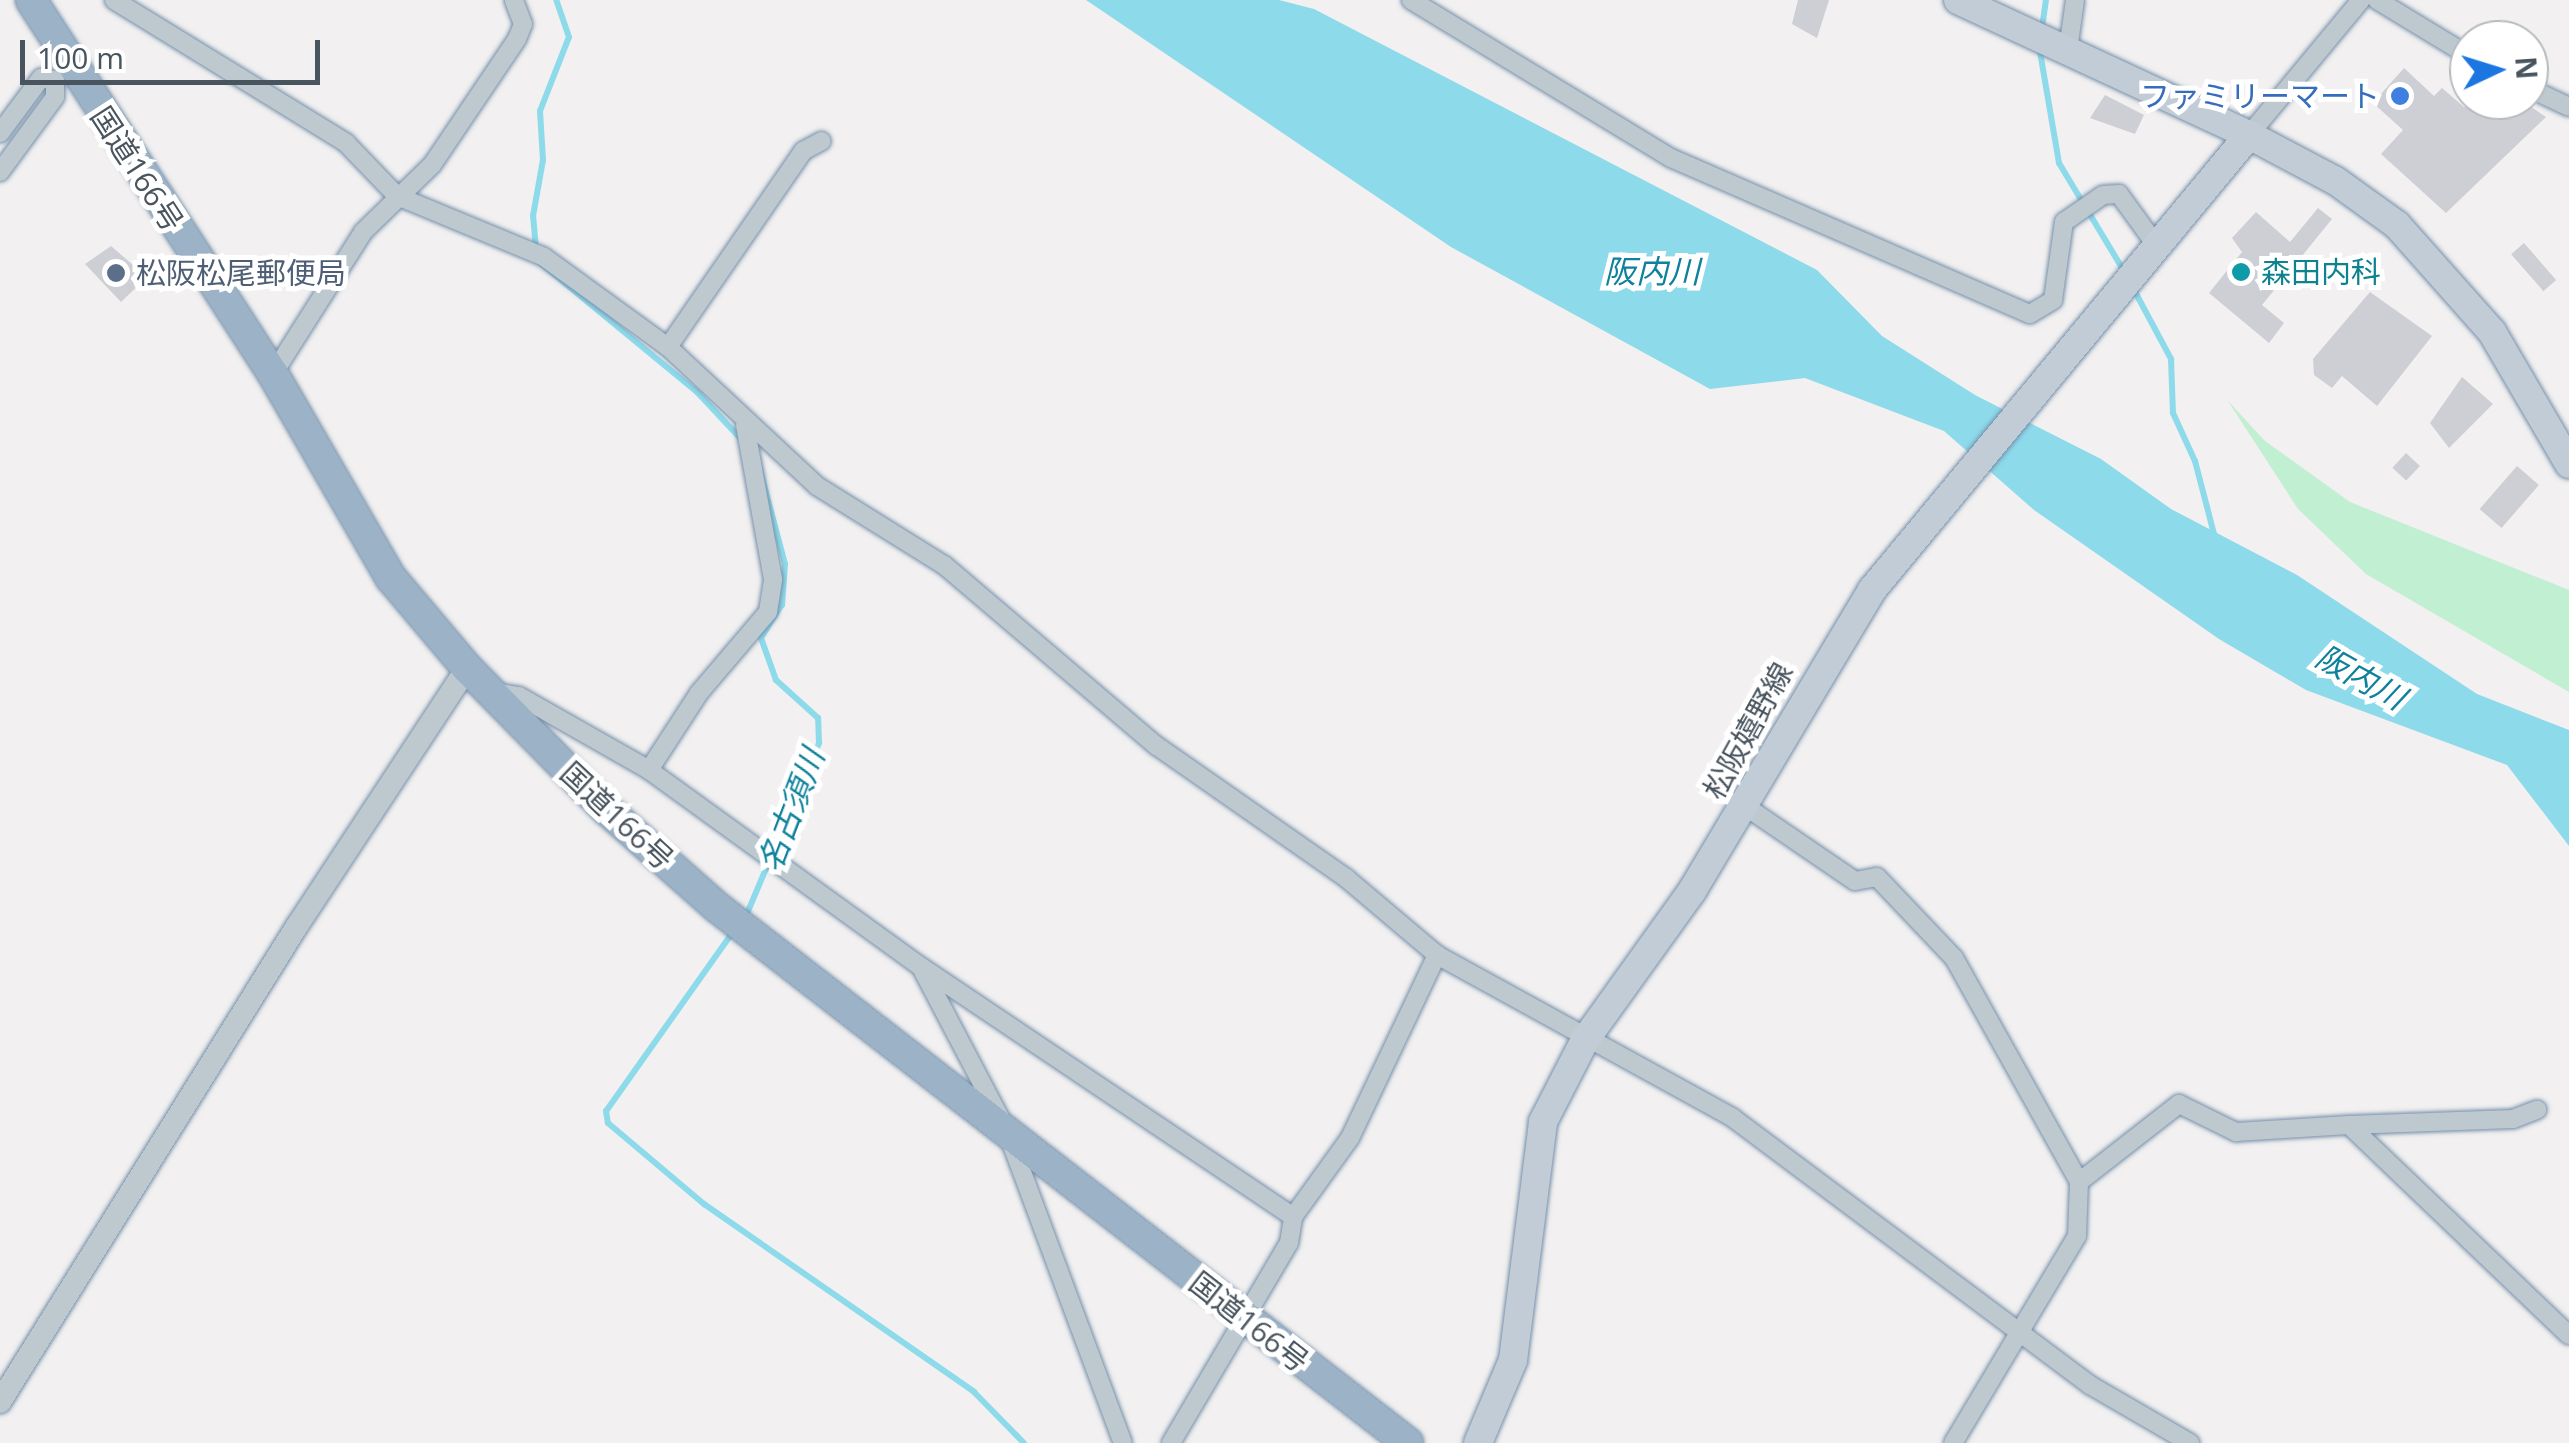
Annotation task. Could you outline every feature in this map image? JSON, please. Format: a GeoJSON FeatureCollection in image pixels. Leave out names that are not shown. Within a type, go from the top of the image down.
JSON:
{"type":"FeatureCollection","features":[{"type":"Feature","properties":{"kind":"highway","name":"国道166号"},"geometry":{"type":"LineString","coordinates":[[31,0],[60,70],[273,374],[391,578],[467,668],[606,809],[718,908],[1408,1443]]}},
{"type":"Feature","properties":{"kind":"main road"},"geometry":{"type":"LineString","coordinates":[[1958,0],[2249,135],[2336,181],[2428,254],[2492,332],[2569,464]]}},
{"type":"Feature","properties":{"kind":"main road","name":"松阪嬉野線"},"geometry":{"type":"LineString","coordinates":[[1478,1443],[1513,1360],[1542,1122],[1585,1040],[1744,806],[1801,698],[1872,590],[2249,135]]}},
{"type":"Feature","properties":{"kind":"street"},"geometry":{"type":"LineString","coordinates":[[114,0],[346,142],[397,196],[536,253],[668,346],[745,426],[816,486],[944,565],[1156,746],[1346,878],[1436,955],[1733,1118],[2090,1385],[2190,1443]]}},
{"type":"Feature","properties":{"kind":"street"},"geometry":{"type":"LineString","coordinates":[[273,374],[363,232],[432,166],[517,39],[522,24],[514,0]]}},
{"type":"Feature","properties":{"kind":"street"},"geometry":{"type":"LineString","coordinates":[[1411,0],[1671,158],[2030,314],[2052,300],[2064,222],[2104,195],[2119,194],[2156,245]]}},
{"type":"Feature","properties":{"kind":"street"},"geometry":{"type":"LineString","coordinates":[[2068,50],[2076,0]]}},
{"type":"Feature","properties":{"kind":"street"},"geometry":{"type":"LineString","coordinates":[[2249,135],[2361,0]]}},
{"type":"Feature","properties":{"kind":"street"},"geometry":{"type":"LineString","coordinates":[[2377,0],[2449,44]]}},
{"type":"Feature","properties":{"kind":"street"},"geometry":{"type":"LineString","coordinates":[[0,134],[41,78],[60,70]]}},
{"type":"Feature","properties":{"kind":"street"},"geometry":{"type":"LineString","coordinates":[[0,172],[54,97],[60,70]]}},
{"type":"Feature","properties":{"kind":"street"},"geometry":{"type":"LineString","coordinates":[[668,346],[802,152],[822,141]]}},
{"type":"Feature","properties":{"kind":"street"},"geometry":{"type":"LineString","coordinates":[[649,770],[699,694],[768,612],[774,578],[746,453],[745,426]]}},
{"type":"Feature","properties":{"kind":"street"},"geometry":{"type":"LineString","coordinates":[[0,1402],[317,894],[467,668]]}},
{"type":"Feature","properties":{"kind":"street"},"geometry":{"type":"LineString","coordinates":[[491,692],[519,696],[649,770],[920,966],[1292,1217]]}},
{"type":"Feature","properties":{"kind":"street"},"geometry":{"type":"LineString","coordinates":[[1744,806],[1855,882],[1877,877],[1954,958],[2080,1182],[2077,1236],[1953,1443]]}},
{"type":"Feature","properties":{"kind":"street"},"geometry":{"type":"LineString","coordinates":[[1171,1443],[1290,1243],[1292,1217],[1350,1138],[1436,955]]}},
{"type":"Feature","properties":{"kind":"street"},"geometry":{"type":"LineString","coordinates":[[920,966],[1006,1129],[1123,1443]]}},
{"type":"Feature","properties":{"kind":"street"},"geometry":{"type":"LineString","coordinates":[[2080,1182],[2179,1104],[2236,1132],[2513,1119],[2537,1110]]}},
{"type":"Feature","properties":{"kind":"street"},"geometry":{"type":"LineString","coordinates":[[2349,1124],[2569,1336]]}},
{"type":"Feature","properties":{"kind":"green space"},"geometry":{"type":"Polygon","coordinates":[[[2228,401],[2265,441],[2350,502],[2569,590],[2569,692],[2366,574],[2298,509],[2228,401]]]}},
{"type":"Feature","properties":{"kind":"water","name":"阪内川"},"geometry":{"type":"Polygon","coordinates":[[[1086,0],[1279,0],[1314,9],[1817,270],[1882,336],[1975,395],[2101,459],[2171,509],[2297,575],[2477,694],[2569,730],[2569,846],[2507,765],[2306,690],[2219,639],[2034,510],[1944,431],[1805,378],[1710,389],[1451,247],[1086,0]]]}},
{"type":"Feature","properties":{"kind":"building"},"geometry":{"type":"Polygon","coordinates":[[[1798,0],[1829,0],[1817,38],[1792,24],[1798,0]]]}},
{"type":"Feature","properties":{"kind":"building"},"geometry":{"type":"Polygon","coordinates":[[[2404,68],[2434,96],[2442,88],[2449,94],[2449,120],[2543,120],[2446,213],[2381,154],[2403,130],[2373,103],[2404,68]]]}},
{"type":"Feature","properties":{"kind":"building"},"geometry":{"type":"Polygon","coordinates":[[[2105,95],[2144,115],[2135,134],[2090,118],[2105,95]]]}},
{"type":"Feature","properties":{"kind":"building"},"geometry":{"type":"Polygon","coordinates":[[[2318,208],[2332,219],[2262,305],[2284,323],[2269,343],[2209,293],[2242,252],[2232,238],[2256,212],[2290,242],[2318,208]]]}},
{"type":"Feature","properties":{"kind":"building"},"geometry":{"type":"Polygon","coordinates":[[[2524,243],[2556,280],[2543,291],[2511,254],[2524,243]]]}},
{"type":"Feature","properties":{"kind":"building"},"geometry":{"type":"Polygon","coordinates":[[[111,246],[147,277],[121,302],[85,264],[111,246]]]}},
{"type":"Feature","properties":{"kind":"building"},"geometry":{"type":"Polygon","coordinates":[[[2370,292],[2432,336],[2377,406],[2342,376],[2332,388],[2314,375],[2313,359],[2370,292]]]}},
{"type":"Feature","properties":{"kind":"building"},"geometry":{"type":"Polygon","coordinates":[[[2462,377],[2493,404],[2449,448],[2430,423],[2462,377]]]}},
{"type":"Feature","properties":{"kind":"building"},"geometry":{"type":"Polygon","coordinates":[[[2406,453],[2420,466],[2406,481],[2392,468],[2406,453]]]}},
{"type":"Feature","properties":{"kind":"building"},"geometry":{"type":"Polygon","coordinates":[[[2517,466],[2539,485],[2501,528],[2480,509],[2517,466]]]}},
{"type":"Feature","properties":{"kind":"waterway","name":"名古須川"},"geometry":{"type":"LineString","coordinates":[[536,249],[533,216],[543,160],[540,111],[569,37],[556,0]]}},
{"type":"Feature","properties":{"kind":"waterway"},"geometry":{"type":"LineString","coordinates":[[2042,28],[2046,0]]}},
{"type":"Feature","properties":{"kind":"waterway"},"geometry":{"type":"LineString","coordinates":[[2039,46],[2059,163],[2125,273]]}},
{"type":"Feature","properties":{"kind":"waterway","name":"名古須川"},"geometry":{"type":"LineString","coordinates":[[538,261],[697,392],[742,440]]}},
{"type":"Feature","properties":{"kind":"waterway"},"geometry":{"type":"LineString","coordinates":[[2133,288],[2171,359],[2173,413],[2195,461],[2215,538]]}},
{"type":"Feature","properties":{"kind":"waterway","name":"名古須川"},"geometry":{"type":"LineString","coordinates":[[746,916],[819,743],[818,718],[776,680],[761,638],[782,605],[785,564],[755,451]]}},
{"type":"Feature","properties":{"kind":"waterway","name":"名古須川"},"geometry":{"type":"LineString","coordinates":[[735,929],[606,1111],[608,1123],[704,1204],[974,1392],[1024,1443]]}},
{"type":"Feature","properties":{"kind":"place","name":"ファミリーマート"},"geometry":{"type":"Point","coordinates":[2400,96]}},
{"type":"Feature","properties":{"kind":"place","name":"森田内科"},"geometry":{"type":"Point","coordinates":[2241,272]}},
{"type":"Feature","properties":{"kind":"place","name":"松阪松尾郵便局"},"geometry":{"type":"Point","coordinates":[116,273]}}]}
